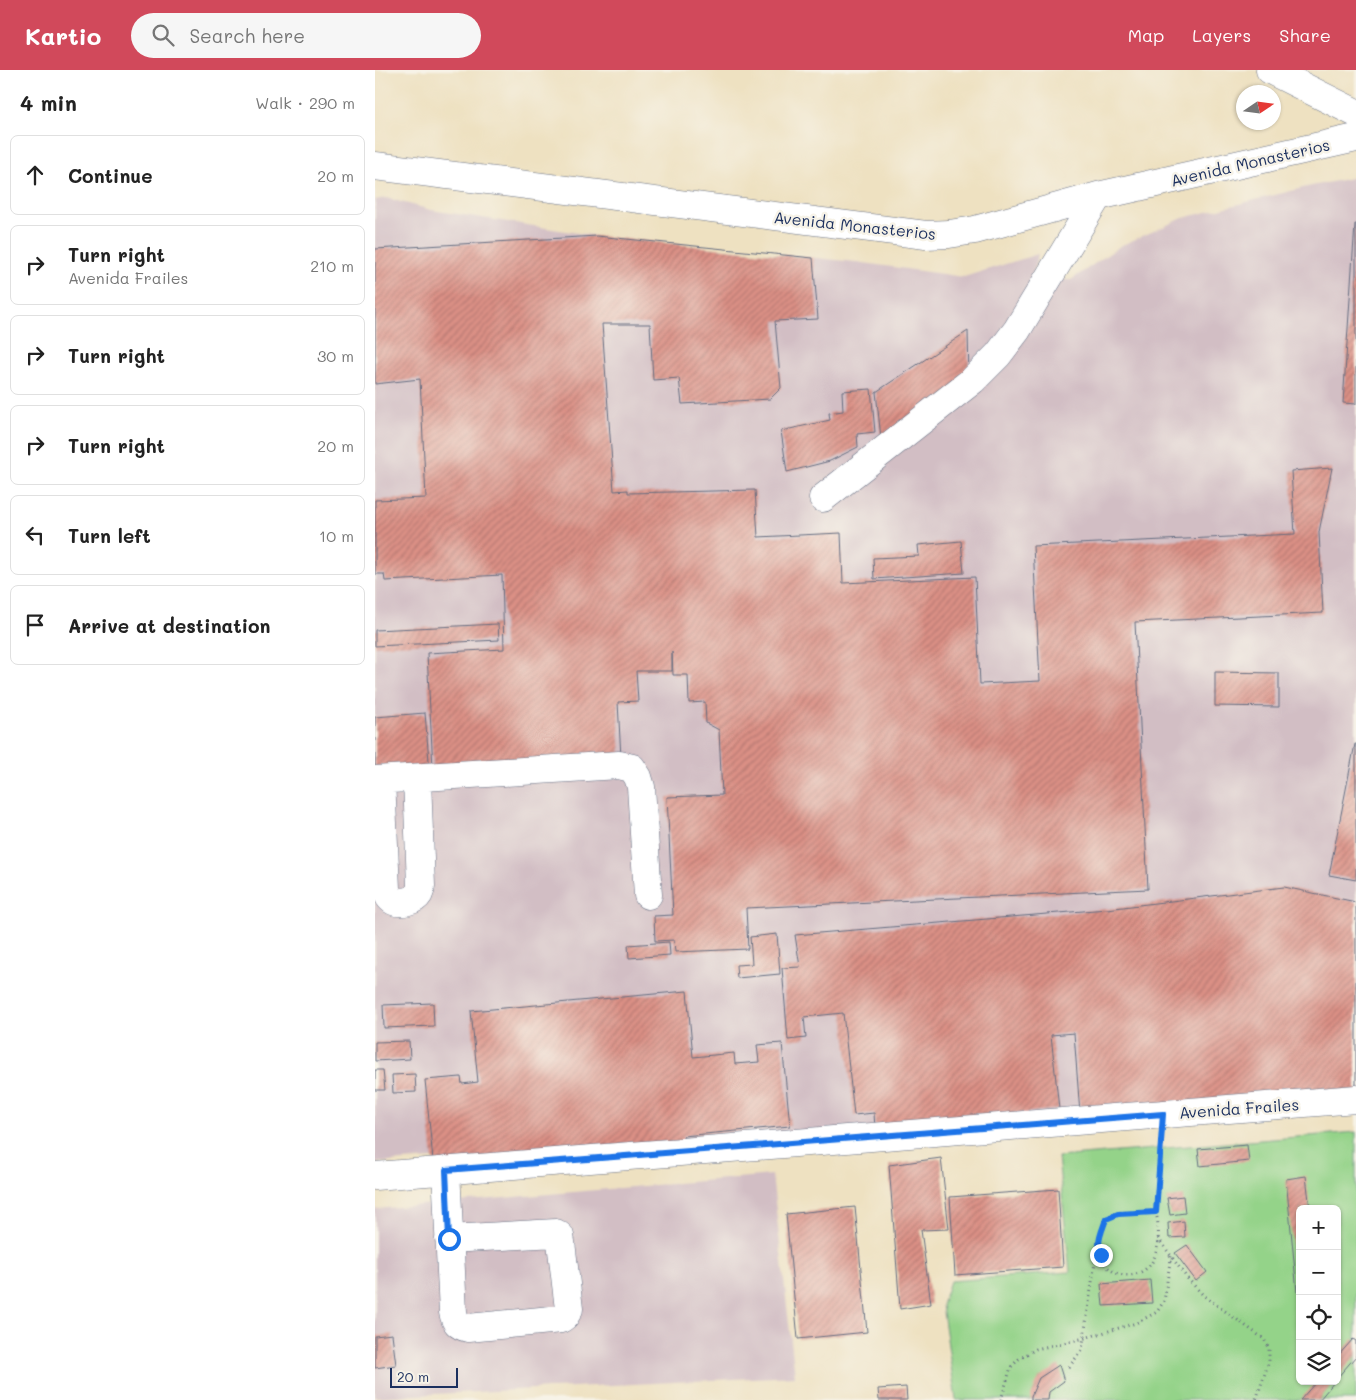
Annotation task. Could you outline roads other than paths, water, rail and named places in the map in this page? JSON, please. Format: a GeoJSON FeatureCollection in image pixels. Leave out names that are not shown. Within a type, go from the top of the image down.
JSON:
{"type":"FeatureCollection","features":[{"type":"Feature","properties":{"kind":"street"},"geometry":{"type":"LineString","coordinates":[[1269,70],[1356,113]]}},
{"type":"Feature","properties":{"kind":"street","name":"Avenida Monasterios"},"geometry":{"type":"LineString","coordinates":[[375,166],[926,235],[975,230],[1098,196],[1356,138]]}},
{"type":"Feature","properties":{"kind":"street"},"geometry":{"type":"LineString","coordinates":[[823,498],[973,380],[998,355],[1017,330],[1098,196]]}},
{"type":"Feature","properties":{"kind":"street"},"geometry":{"type":"LineString","coordinates":[[417,778],[421,886],[415,898],[397,902],[391,900],[386,889],[378,780],[619,765],[632,768],[638,777],[641,788],[647,895]]}},
{"type":"Feature","properties":{"kind":"street","name":"Avenida Frailes"},"geometry":{"type":"LineString","coordinates":[[375,1176],[1356,1099]]}},
{"type":"Feature","properties":{"kind":"street"},"geometry":{"type":"LineString","coordinates":[[446,1170],[449,1239],[453,1312],[455,1321],[460,1326],[468,1328],[561,1319],[568,1313],[569,1308],[560,1236],[551,1233],[449,1239]]}}]}
